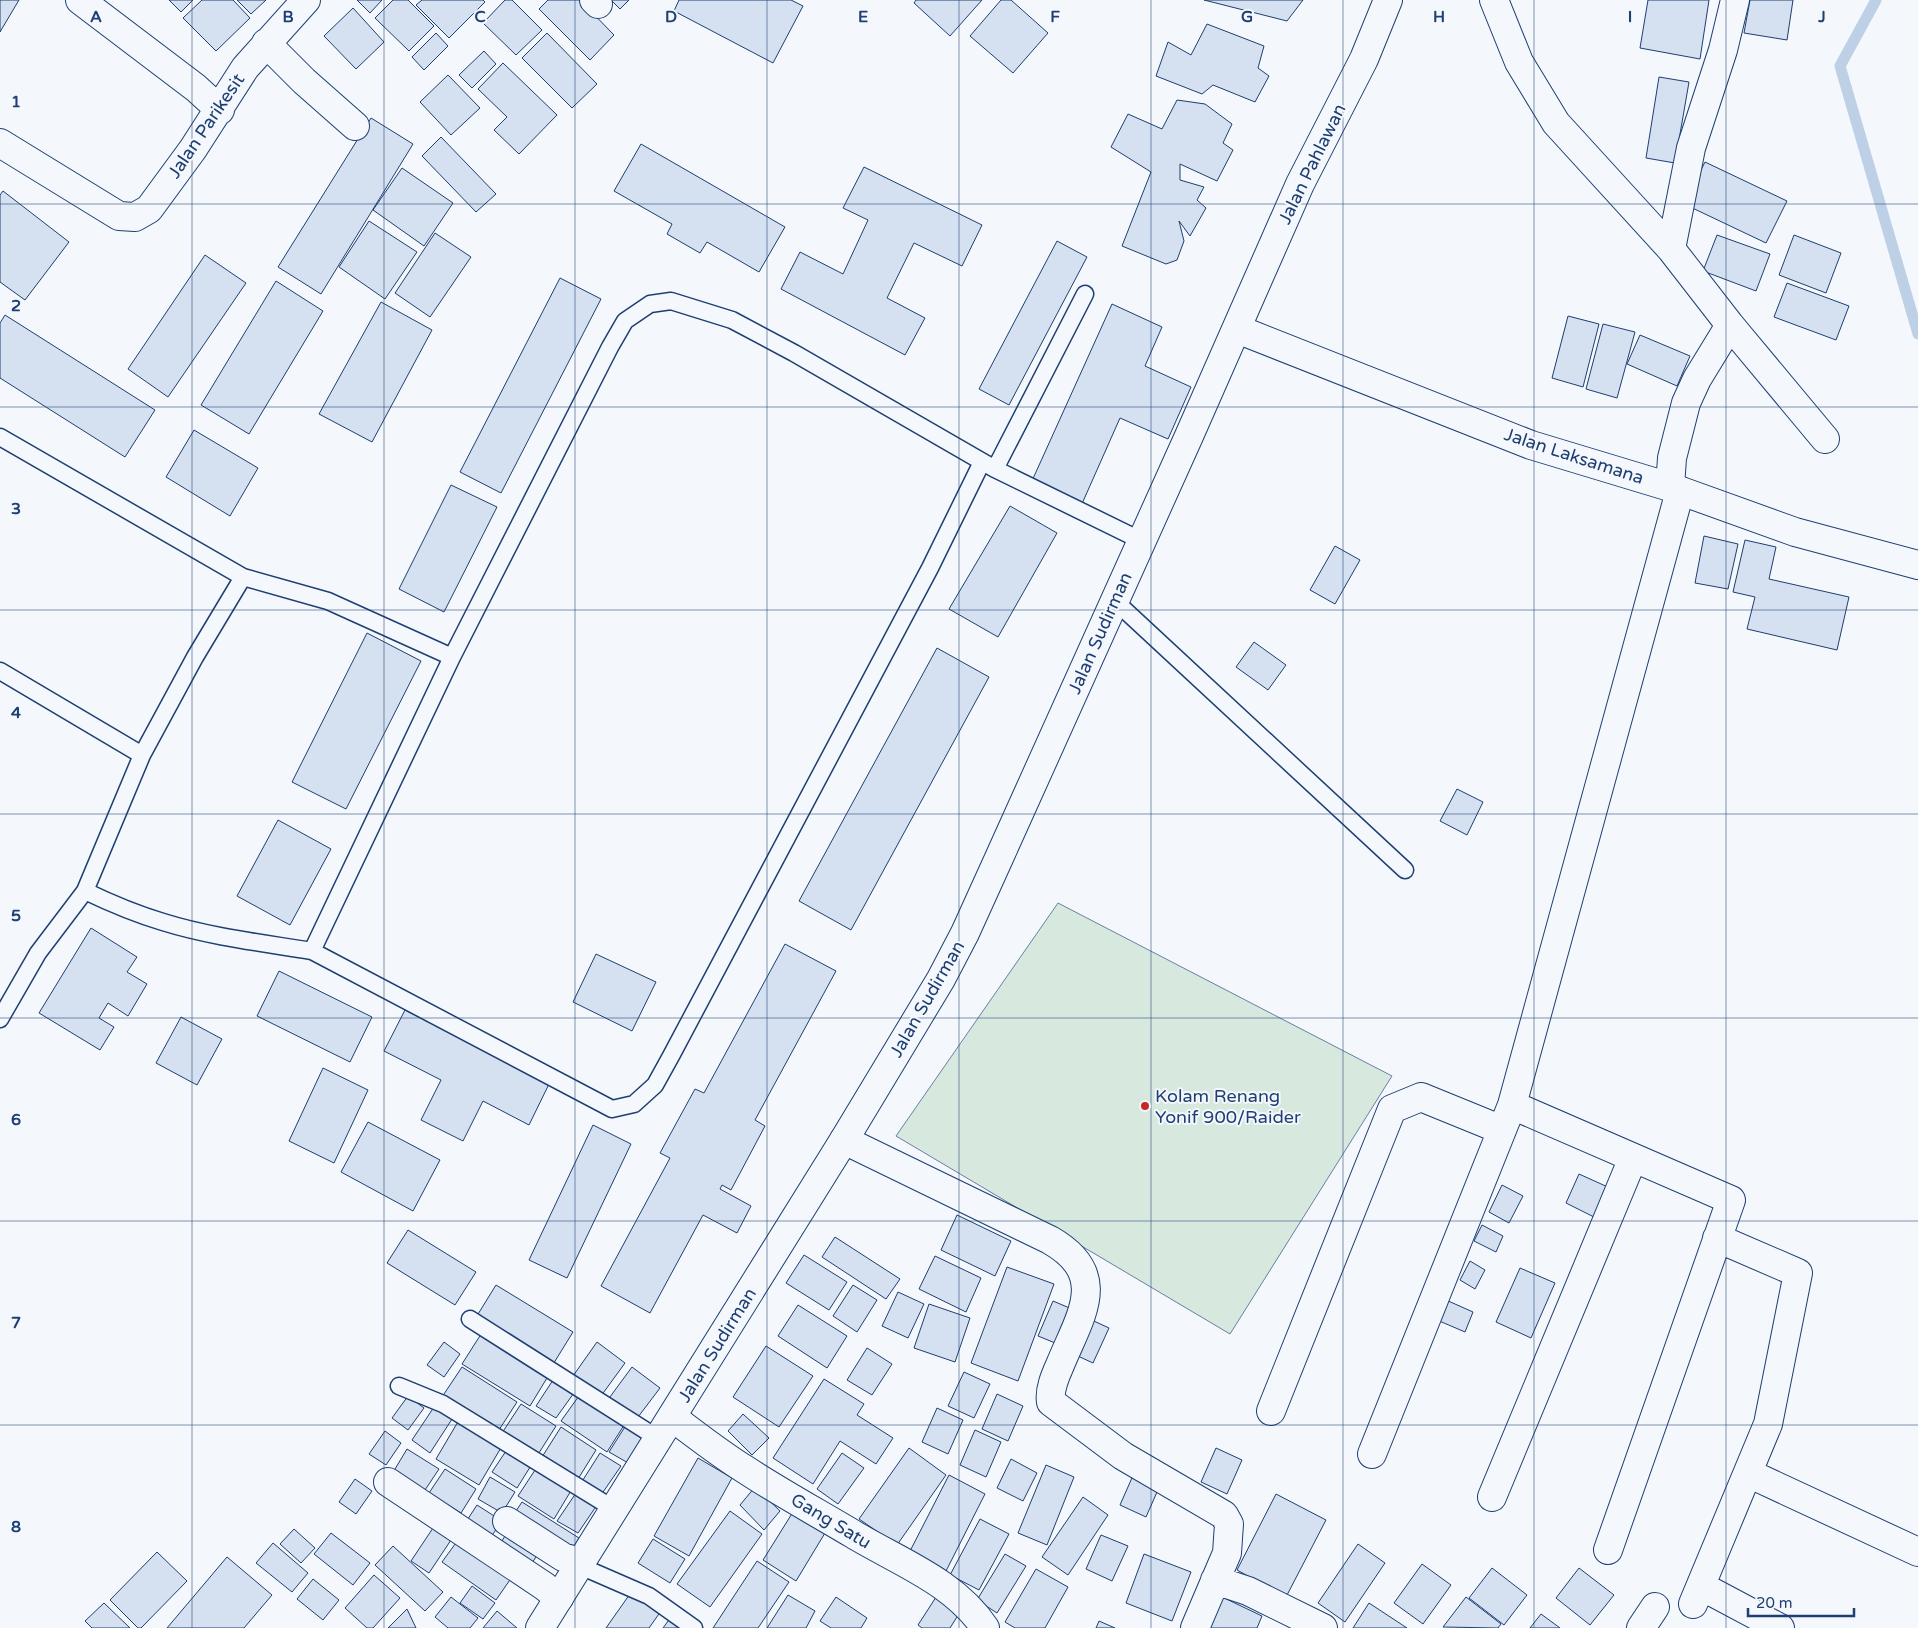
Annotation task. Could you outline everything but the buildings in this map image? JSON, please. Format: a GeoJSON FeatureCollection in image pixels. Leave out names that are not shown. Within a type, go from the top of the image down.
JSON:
{"type":"FeatureCollection","features":[{"type":"Feature","properties":{"kind":"street"},"geometry":{"type":"LineString","coordinates":[[80,0],[196,88],[220,110]]}},
{"type":"Feature","properties":{"kind":"street","name":"Jalan Parikesit"},"geometry":{"type":"LineString","coordinates":[[0,143],[118,216],[135,217],[149,209],[220,110],[245,68],[306,0]]}},
{"type":"Feature","properties":{"kind":"street","name":"Jalan Pahlawan"},"geometry":{"type":"LineString","coordinates":[[1237,329],[1300,184],[1364,59],[1388,0]]}},
{"type":"Feature","properties":{"kind":"street"},"geometry":{"type":"LineString","coordinates":[[1494,0],[1519,62],[1556,123],[1671,249],[1730,325],[1824,439]]}},
{"type":"Feature","properties":{"kind":"street"},"geometry":{"type":"LineString","coordinates":[[1671,249],[1692,148],[1723,50],[1735,0]]}},
{"type":"Feature","properties":{"kind":"street"},"geometry":{"type":"LineString","coordinates":[[266,43],[304,82],[355,126]]}},
{"type":"Feature","properties":{"kind":"street"},"geometry":{"type":"LineString","coordinates":[[1372,1454],[1512,1105],[1675,489],[1672,458],[1686,403],[1697,379],[1730,325]]}},
{"type":"Feature","properties":{"kind":"street","name":"Jalan Laksamana"},"geometry":{"type":"LineString","coordinates":[[1237,329],[1531,446],[1675,489],[1795,532],[1918,565]]}},
{"type":"Feature","properties":{"kind":"street","name":"Jalan Sudirman"},"geometry":{"type":"LineString","coordinates":[[540,1628],[844,1140],[918,1018],[965,933],[1237,329]]}},
{"type":"Feature","properties":{"kind":"street"},"geometry":{"type":"LineString","coordinates":[[1271,1411],[1392,1109],[1421,1097],[1502,1130]]}},
{"type":"Feature","properties":{"kind":"street"},"geometry":{"type":"LineString","coordinates":[[1512,1105],[1730,1200],[1608,1550]]}},
{"type":"Feature","properties":{"kind":"street"},"geometry":{"type":"LineString","coordinates":[[844,1140],[1050,1240],[1066,1249],[1074,1257],[1083,1273],[1086,1298],[1084,1308],[1056,1375],[1051,1393],[1051,1402],[1123,1456],[1224,1515],[1229,1524],[1227,1553],[1195,1628]]}},
{"type":"Feature","properties":{"kind":"street"},"geometry":{"type":"LineString","coordinates":[[1492,1497],[1633,1158]]}},
{"type":"Feature","properties":{"kind":"street"},"geometry":{"type":"LineString","coordinates":[[1717,1238],[1798,1273],[1768,1424],[1697,1595],[1780,1628]]}},
{"type":"Feature","properties":{"kind":"street","name":"Gang Satu"},"geometry":{"type":"LineString","coordinates":[[666,1428],[745,1470],[952,1592],[965,1603],[985,1628]]}},
{"type":"Feature","properties":{"kind":"street"},"geometry":{"type":"LineString","coordinates":[[1748,1473],[1918,1552]]}},
{"type":"Feature","properties":{"kind":"street"},"geometry":{"type":"LineString","coordinates":[[388,1482],[544,1586],[559,1598]]}},
{"type":"Feature","properties":{"kind":"street"},"geometry":{"type":"LineString","coordinates":[[507,1521],[563,1557],[581,1564]]}},
{"type":"Feature","properties":{"kind":"street"},"geometry":{"type":"LineString","coordinates":[[1216,1580],[1248,1591],[1323,1628]]}},
{"type":"Feature","properties":{"kind":"lane"},"geometry":{"type":"LineString","coordinates":[[85,891],[122,908],[164,923],[312,951],[612,1108],[634,1104],[655,1085],[930,568],[1085,294]]}},
{"type":"Feature","properties":{"kind":"lane"},"geometry":{"type":"LineString","coordinates":[[312,951],[452,657],[610,347],[625,321],[650,304],[670,300],[732,320],[803,358],[989,466],[1142,541]]}},
{"type":"Feature","properties":{"kind":"lane"},"geometry":{"type":"LineString","coordinates":[[0,437],[243,577],[328,601],[452,657]]}},
{"type":"Feature","properties":{"kind":"lane"},"geometry":{"type":"LineString","coordinates":[[0,1019],[38,953],[85,891],[142,756],[195,657],[243,577]]}},
{"type":"Feature","properties":{"kind":"lane"},"geometry":{"type":"LineString","coordinates":[[1114,601],[1405,870]]}},
{"type":"Feature","properties":{"kind":"lane"},"geometry":{"type":"LineString","coordinates":[[0,671],[142,756]]}},
{"type":"Feature","properties":{"kind":"lane"},"geometry":{"type":"LineString","coordinates":[[470,1320],[666,1428]]}},
{"type":"Feature","properties":{"kind":"lane"},"geometry":{"type":"LineString","coordinates":[[399,1386],[443,1404],[614,1509]]}},
{"type":"Feature","properties":{"kind":"lane"},"geometry":{"type":"LineString","coordinates":[[581,1564],[649,1596],[694,1628]]}},
{"type":"Feature","properties":{"kind":"shaded area","name":"Kolam Renang Yonif 900/Raider"},"geometry":{"type":"Polygon","coordinates":[[[1058,903],[1392,1076],[1230,1334],[896,1136],[1058,903]]]}},
{"type":"Feature","properties":{"kind":"waterway"},"geometry":{"type":"LineString","coordinates":[[1876,0],[1840,66],[1918,334]]}},
{"type":"Feature","properties":{"kind":"place","name":"Kolam Renang Yonif 900/Raider"},"geometry":{"type":"Point","coordinates":[1145,1106]}}]}
